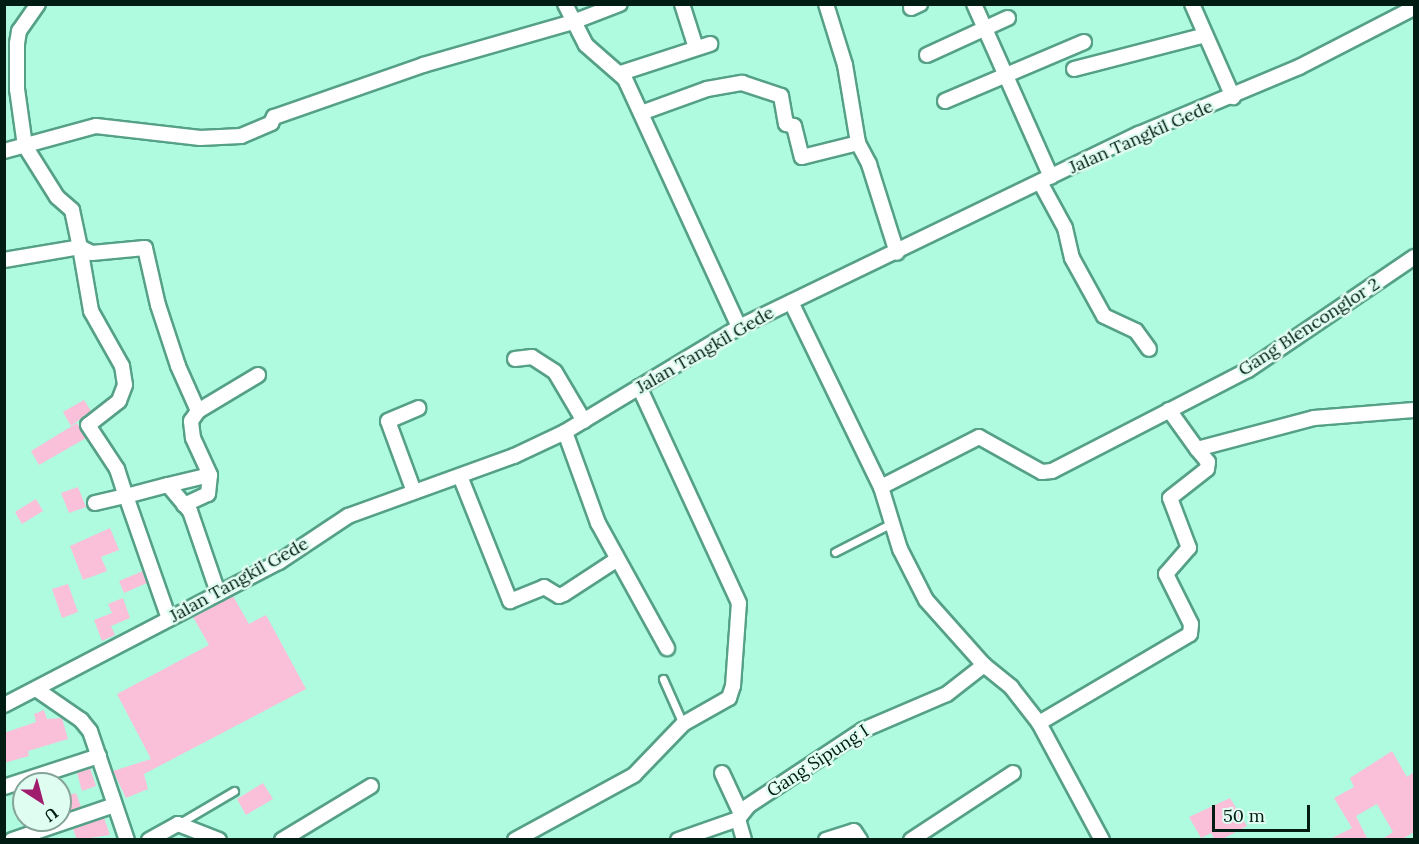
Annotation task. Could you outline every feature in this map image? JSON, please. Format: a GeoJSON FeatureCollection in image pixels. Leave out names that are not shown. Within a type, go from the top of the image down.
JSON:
{"type":"FeatureCollection","features":[{"type":"Feature","properties":{"kind":"street"},"geometry":{"type":"LineString","coordinates":[[38,4],[19,31],[17,89],[25,146],[57,196],[72,210],[91,311],[122,366],[125,385],[119,401],[88,425],[117,469],[169,619]]}},
{"type":"Feature","properties":{"kind":"street"},"geometry":{"type":"LineString","coordinates":[[565,4],[586,45],[621,73],[739,327]]}},
{"type":"Feature","properties":{"kind":"street"},"geometry":{"type":"LineString","coordinates":[[4,151],[96,126],[200,138],[241,136],[271,123],[274,117],[423,65],[573,22],[620,4]]}},
{"type":"Feature","properties":{"kind":"street"},"geometry":{"type":"LineString","coordinates":[[682,4],[696,48]]}},
{"type":"Feature","properties":{"kind":"street"},"geometry":{"type":"LineString","coordinates":[[826,4],[846,65],[858,143],[869,164],[897,253]]}},
{"type":"Feature","properties":{"kind":"street"},"geometry":{"type":"LineString","coordinates":[[974,4],[1065,228],[1072,258],[1104,316],[1136,331],[1149,349]]}},
{"type":"Feature","properties":{"kind":"street"},"geometry":{"type":"LineString","coordinates":[[1192,4],[1233,97]]}},
{"type":"Feature","properties":{"kind":"street","name":"Jalan Tangkil Gede"},"geometry":{"type":"LineString","coordinates":[[4,705],[279,562],[348,516],[413,489],[460,476],[565,432],[739,327],[897,253],[1139,134],[1233,97],[1408,11]]}},
{"type":"Feature","properties":{"kind":"street"},"geometry":{"type":"LineString","coordinates":[[927,55],[1008,18]]}},
{"type":"Feature","properties":{"kind":"street"},"geometry":{"type":"LineString","coordinates":[[4,32],[19,31]]}},
{"type":"Feature","properties":{"kind":"street"},"geometry":{"type":"LineString","coordinates":[[1074,69],[1205,35]]}},
{"type":"Feature","properties":{"kind":"street"},"geometry":{"type":"LineString","coordinates":[[945,101],[1004,74],[1084,42]]}},
{"type":"Feature","properties":{"kind":"street"},"geometry":{"type":"LineString","coordinates":[[621,73],[710,44]]}},
{"type":"Feature","properties":{"kind":"street"},"geometry":{"type":"LineString","coordinates":[[641,113],[707,88],[742,83],[782,96],[786,124],[794,126],[802,157],[858,143]]}},
{"type":"Feature","properties":{"kind":"street"},"geometry":{"type":"LineString","coordinates":[[4,260],[80,247],[92,254],[144,247],[174,356],[198,411]]}},
{"type":"Feature","properties":{"kind":"street","name":"Gang Blenconglor 2"},"geometry":{"type":"LineString","coordinates":[[881,487],[980,437],[1042,472],[1052,471],[1257,364],[1414,257]]}},
{"type":"Feature","properties":{"kind":"street"},"geometry":{"type":"LineString","coordinates":[[791,302],[881,487],[890,524],[926,600],[984,665],[1011,687],[1039,723],[1102,840]]}},
{"type":"Feature","properties":{"kind":"street"},"geometry":{"type":"LineString","coordinates":[[515,359],[532,357],[555,372],[584,421]]}},
{"type":"Feature","properties":{"kind":"street"},"geometry":{"type":"LineString","coordinates":[[184,505],[208,494],[210,475],[190,426],[198,411],[258,375]]}},
{"type":"Feature","properties":{"kind":"street"},"geometry":{"type":"LineString","coordinates":[[515,840],[626,781],[650,762],[683,724],[729,698],[736,674],[739,608],[639,387]]}},
{"type":"Feature","properties":{"kind":"street"},"geometry":{"type":"LineString","coordinates":[[413,489],[388,420],[418,408]]}},
{"type":"Feature","properties":{"kind":"street"},"geometry":{"type":"LineString","coordinates":[[1039,723],[1190,634],[1191,624],[1166,574],[1189,548],[1170,498],[1207,469],[1208,462],[1169,410]]}},
{"type":"Feature","properties":{"kind":"street"},"geometry":{"type":"LineString","coordinates":[[1197,449],[1314,418],[1414,410]]}},
{"type":"Feature","properties":{"kind":"street"},"geometry":{"type":"LineString","coordinates":[[565,432],[598,523],[616,560],[667,648]]}},
{"type":"Feature","properties":{"kind":"street"},"geometry":{"type":"LineString","coordinates":[[95,503],[210,475]]}},
{"type":"Feature","properties":{"kind":"street"},"geometry":{"type":"LineString","coordinates":[[460,476],[510,601],[544,587],[559,596],[616,560]]}},
{"type":"Feature","properties":{"kind":"street"},"geometry":{"type":"LineString","coordinates":[[168,485],[193,517],[218,593]]}},
{"type":"Feature","properties":{"kind":"street","name":"Gang Sipung I"},"geometry":{"type":"LineString","coordinates":[[678,840],[740,817],[851,737],[947,694],[984,665]]}},
{"type":"Feature","properties":{"kind":"street"},"geometry":{"type":"LineString","coordinates":[[36,689],[81,720],[99,756],[127,840]]}},
{"type":"Feature","properties":{"kind":"street"},"geometry":{"type":"LineString","coordinates":[[4,787],[99,756]]}},
{"type":"Feature","properties":{"kind":"street"},"geometry":{"type":"LineString","coordinates":[[911,840],[1012,772]]}},
{"type":"Feature","properties":{"kind":"street"},"geometry":{"type":"LineString","coordinates":[[722,773],[740,817],[744,840]]}},
{"type":"Feature","properties":{"kind":"street"},"geometry":{"type":"LineString","coordinates":[[282,840],[371,786]]}},
{"type":"Feature","properties":{"kind":"street"},"geometry":{"type":"LineString","coordinates":[[12,840],[114,805]]}},
{"type":"Feature","properties":{"kind":"street"},"geometry":{"type":"LineString","coordinates":[[149,840],[178,824],[219,840]]}},
{"type":"Feature","properties":{"kind":"street"},"geometry":{"type":"LineString","coordinates":[[4,831],[7,840]]}},
{"type":"Feature","properties":{"kind":"street"},"geometry":{"type":"LineString","coordinates":[[826,840],[854,831],[860,840]]}},
{"type":"Feature","properties":{"kind":"lane"},"geometry":{"type":"LineString","coordinates":[[836,552],[890,524]]}},
{"type":"Feature","properties":{"kind":"lane"},"geometry":{"type":"LineString","coordinates":[[663,679],[683,724]]}},
{"type":"Feature","properties":{"kind":"lane"},"geometry":{"type":"LineString","coordinates":[[178,824],[234,791]]}},
{"type":"Feature","properties":{"kind":"building"},"geometry":{"type":"Polygon","coordinates":[[[84,400],[91,411],[71,426],[63,412],[84,400]]]}},
{"type":"Feature","properties":{"kind":"building"},"geometry":{"type":"Polygon","coordinates":[[[77,423],[86,438],[39,465],[31,451],[77,423]]]}},
{"type":"Feature","properties":{"kind":"building"},"geometry":{"type":"Polygon","coordinates":[[[78,487],[86,507],[69,513],[61,493],[78,487]]]}},
{"type":"Feature","properties":{"kind":"building"},"geometry":{"type":"Polygon","coordinates":[[[36,499],[43,511],[22,524],[15,512],[36,499]]]}},
{"type":"Feature","properties":{"kind":"building"},"geometry":{"type":"Polygon","coordinates":[[[110,528],[119,550],[101,557],[107,571],[83,580],[70,546],[110,528]]]}},
{"type":"Feature","properties":{"kind":"building"},"geometry":{"type":"Polygon","coordinates":[[[143,571],[147,583],[124,593],[119,581],[143,571]]]}},
{"type":"Feature","properties":{"kind":"building"},"geometry":{"type":"Polygon","coordinates":[[[68,584],[78,612],[62,618],[52,589],[68,584]]]}},
{"type":"Feature","properties":{"kind":"building"},"geometry":{"type":"Polygon","coordinates":[[[233,596],[249,624],[266,615],[306,689],[144,774],[148,789],[126,798],[113,771],[151,759],[117,694],[209,645],[193,617],[233,596]]]}},
{"type":"Feature","properties":{"kind":"building"},"geometry":{"type":"Polygon","coordinates":[[[123,598],[130,618],[111,626],[115,635],[102,641],[94,620],[112,613],[108,604],[123,598]]]}},
{"type":"Feature","properties":{"kind":"building"},"geometry":{"type":"Polygon","coordinates":[[[44,710],[47,719],[62,718],[68,739],[28,751],[29,756],[4,763],[4,733],[36,722],[34,714],[44,710]]]}},
{"type":"Feature","properties":{"kind":"building"},"geometry":{"type":"Polygon","coordinates":[[[1392,751],[1407,777],[1414,772],[1414,832],[1401,840],[1381,840],[1393,832],[1377,804],[1356,816],[1368,840],[1328,840],[1352,828],[1334,798],[1354,787],[1350,778],[1392,751]]]}},
{"type":"Feature","properties":{"kind":"building"},"geometry":{"type":"Polygon","coordinates":[[[90,768],[96,786],[82,791],[77,773],[90,768]]]}},
{"type":"Feature","properties":{"kind":"building"},"geometry":{"type":"Polygon","coordinates":[[[263,783],[273,799],[246,815],[237,799],[263,783]]]}},
{"type":"Feature","properties":{"kind":"building"},"geometry":{"type":"Polygon","coordinates":[[[76,793],[81,807],[72,810],[72,794],[76,793]]]}},
{"type":"Feature","properties":{"kind":"building"},"geometry":{"type":"Polygon","coordinates":[[[1230,798],[1247,826],[1221,840],[1215,840],[1211,833],[1201,838],[1189,817],[1230,798]]]}},
{"type":"Feature","properties":{"kind":"building"},"geometry":{"type":"Polygon","coordinates":[[[104,818],[110,835],[77,840],[73,829],[104,818]]]}}]}
